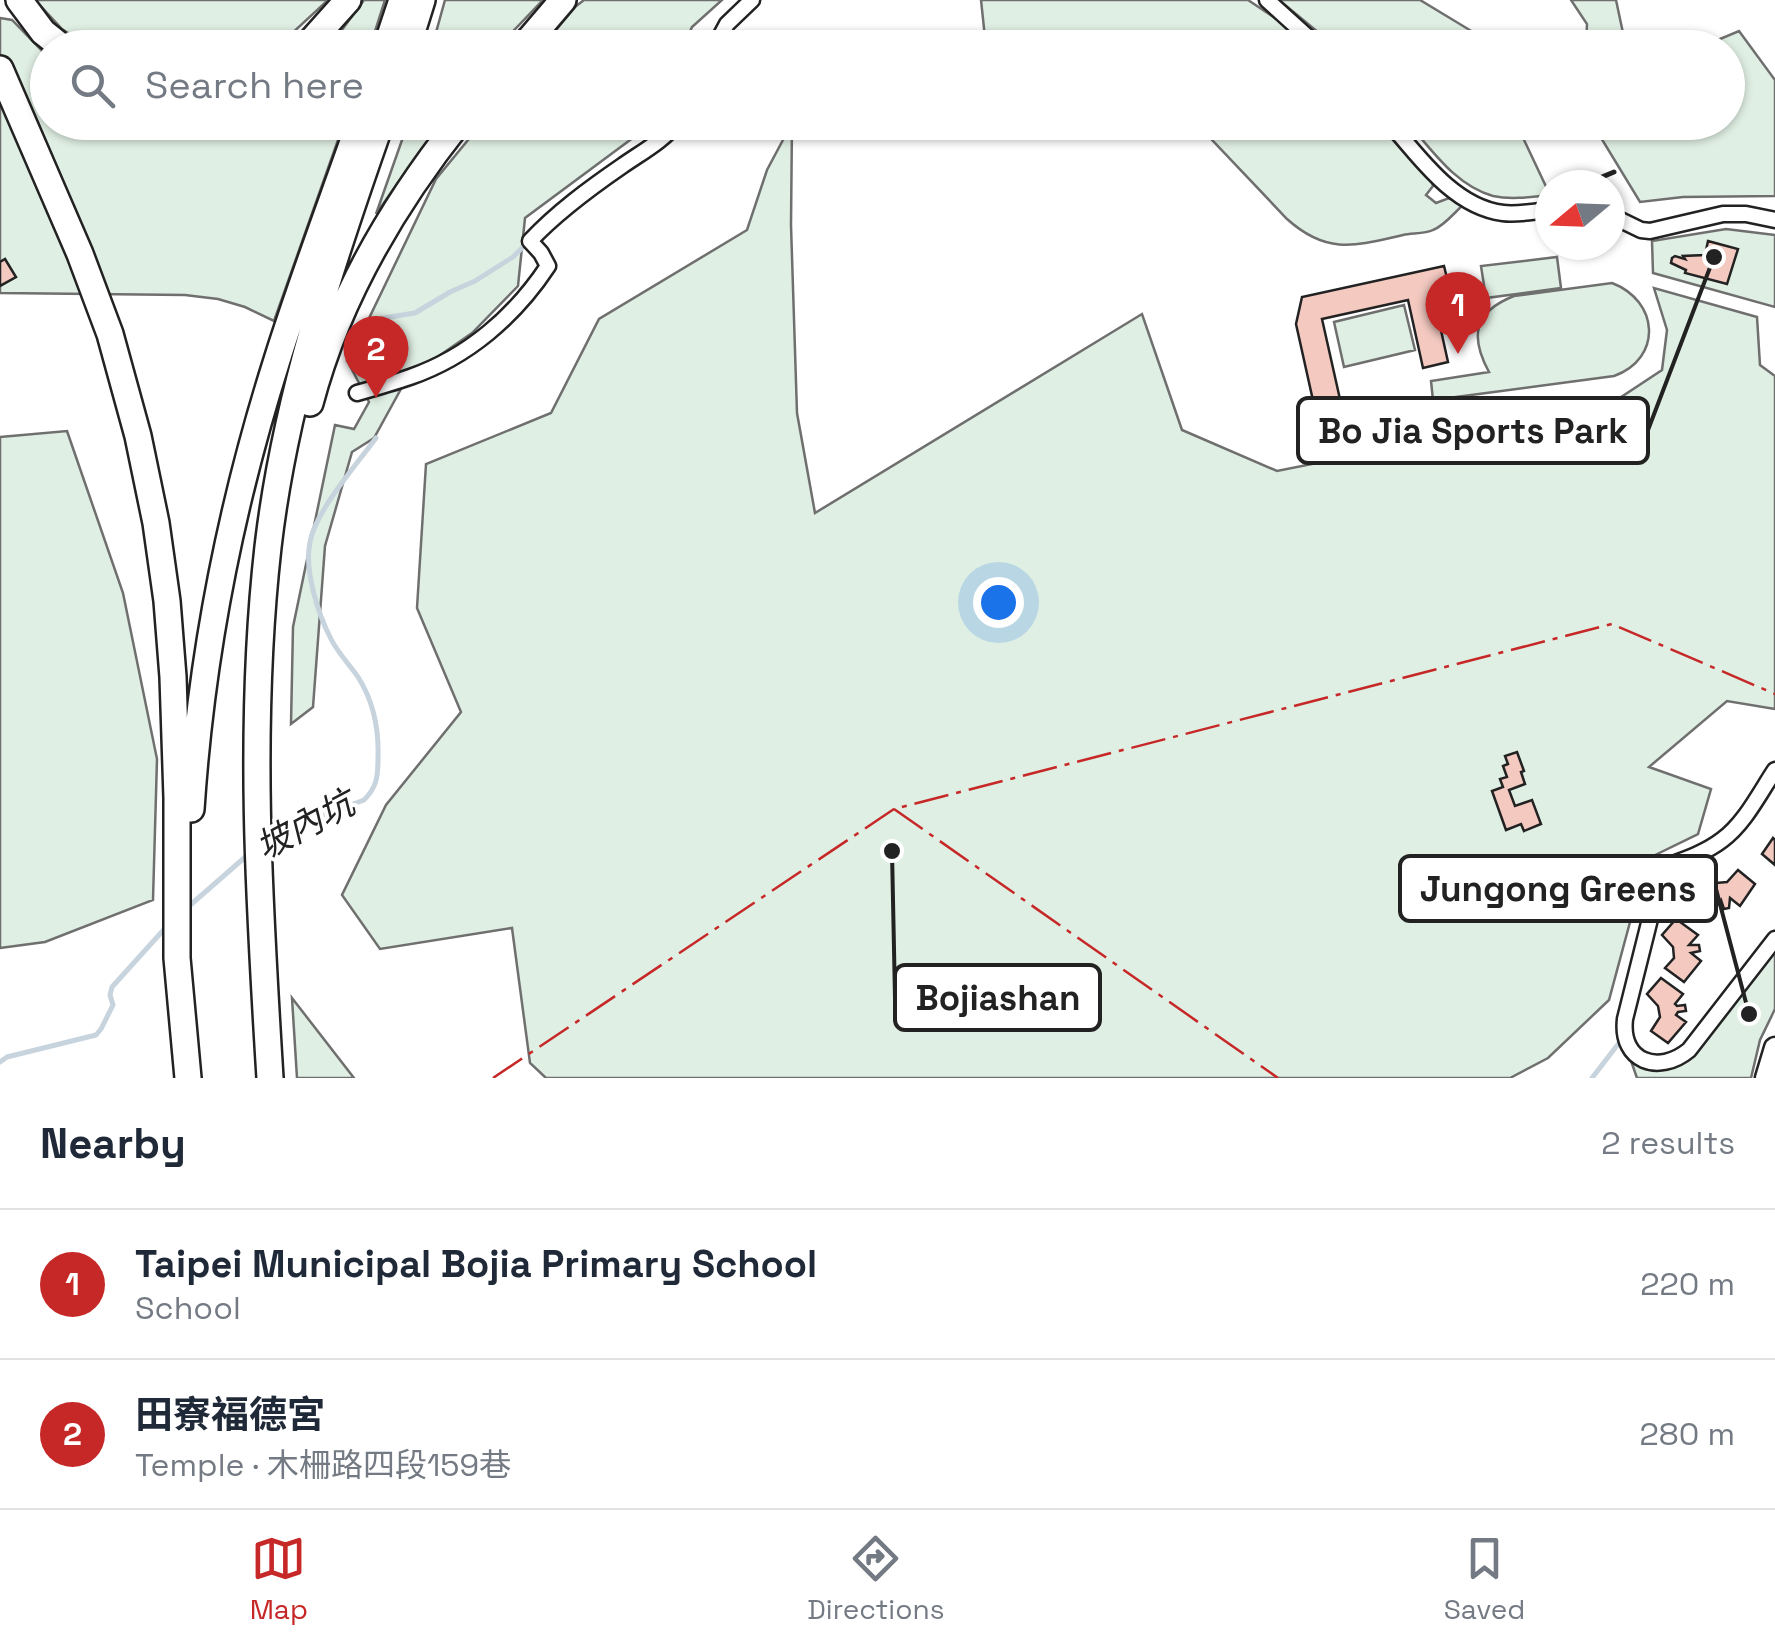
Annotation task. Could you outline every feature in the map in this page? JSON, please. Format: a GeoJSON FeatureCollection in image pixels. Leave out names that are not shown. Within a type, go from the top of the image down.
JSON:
{"type":"FeatureCollection","features":[{"type":"Feature","properties":{"kind":"highway"},"geometry":{"type":"LineString","coordinates":[[19,0],[42,30]]}},
{"type":"Feature","properties":{"kind":"highway"},"geometry":{"type":"LineString","coordinates":[[322,30],[348,0]]}},
{"type":"Feature","properties":{"kind":"highway"},"geometry":{"type":"LineString","coordinates":[[400,30],[402,0]]}},
{"type":"Feature","properties":{"kind":"highway"},"geometry":{"type":"LineString","coordinates":[[405,30],[422,0]]}},
{"type":"Feature","properties":{"kind":"highway"},"geometry":{"type":"LineString","coordinates":[[537,30],[563,0]]}},
{"type":"Feature","properties":{"kind":"highway"},"geometry":{"type":"LineString","coordinates":[[0,69],[30,138]]}},
{"type":"Feature","properties":{"kind":"highway"},"geometry":{"type":"LineString","coordinates":[[31,140],[110,334],[138,436],[156,523],[173,677],[176,958],[189,1078]]}},
{"type":"Feature","properties":{"kind":"highway"},"geometry":{"type":"LineString","coordinates":[[189,1078],[187,875],[193,783],[216,610],[238,504],[277,360],[354,140]]}},
{"type":"Feature","properties":{"kind":"highway"},"geometry":{"type":"LineString","coordinates":[[270,1078],[257,821],[258,684],[268,544],[298,384],[342,233],[375,140]]}},
{"type":"Feature","properties":{"kind":"highway"},"geometry":{"type":"LineString","coordinates":[[258,684],[276,554],[316,380],[341,314],[372,250],[446,140]]}},
{"type":"Feature","properties":{"kind":"main road"},"geometry":{"type":"LineString","coordinates":[[1766,1078],[1775,1048]]}},
{"type":"Feature","properties":{"kind":"street"},"geometry":{"type":"LineString","coordinates":[[724,30],[752,0]]}},
{"type":"Feature","properties":{"kind":"street"},"geometry":{"type":"LineString","coordinates":[[1267,0],[1300,30]]}},
{"type":"Feature","properties":{"kind":"street"},"geometry":{"type":"LineString","coordinates":[[357,393],[424,372],[488,334],[517,308],[548,266],[542,252],[530,240],[584,194],[658,140]]}},
{"type":"Feature","properties":{"kind":"street"},"geometry":{"type":"LineString","coordinates":[[1404,140],[1468,200],[1506,214],[1535,211]]}},
{"type":"Feature","properties":{"kind":"street"},"geometry":{"type":"LineString","coordinates":[[1625,222],[1650,231],[1732,214],[1775,220]]}},
{"type":"Feature","properties":{"kind":"street"},"geometry":{"type":"LineString","coordinates":[[1775,770],[1726,837],[1694,856],[1664,867],[1626,1019],[1626,1041],[1633,1052],[1652,1064],[1678,1059],[1775,940]]}},
{"type":"Feature","properties":{"kind":"green space"},"geometry":{"type":"Polygon","coordinates":[[[35,0],[328,0],[296,30],[62,29],[35,0]]]}},
{"type":"Feature","properties":{"kind":"green space"},"geometry":{"type":"Polygon","coordinates":[[[364,0],[385,0],[375,30],[342,30],[364,0]]]}},
{"type":"Feature","properties":{"kind":"green space"},"geometry":{"type":"Polygon","coordinates":[[[445,0],[543,0],[514,30],[437,30],[445,0]]]}},
{"type":"Feature","properties":{"kind":"green space"},"geometry":{"type":"Polygon","coordinates":[[[584,0],[722,0],[691,30],[556,30],[584,0]]]}},
{"type":"Feature","properties":{"kind":"green space"},"geometry":{"type":"Polygon","coordinates":[[[981,0],[1248,0],[1290,30],[984,30],[981,0]]]}},
{"type":"Feature","properties":{"kind":"green space"},"geometry":{"type":"Polygon","coordinates":[[[1279,0],[1420,0],[1470,30],[1315,30],[1279,0]]]}},
{"type":"Feature","properties":{"kind":"green space"},"geometry":{"type":"Polygon","coordinates":[[[1571,0],[1616,0],[1622,30],[1587,30],[1587,24],[1571,0]]]}},
{"type":"Feature","properties":{"kind":"green space"},"geometry":{"type":"Polygon","coordinates":[[[0,18],[12,20],[30,39],[30,140],[338,140],[274,321],[218,299],[185,295],[0,293],[0,18]]]}},
{"type":"Feature","properties":{"kind":"green space"},"geometry":{"type":"Polygon","coordinates":[[[1745,39],[1775,80],[1775,196],[1683,197],[1640,202],[1625,177],[1625,170],[1621,170],[1602,140],[1745,140],[1745,39]]]}},
{"type":"Feature","properties":{"kind":"green space"},"geometry":{"type":"Polygon","coordinates":[[[402,140],[428,140],[376,214],[402,140]]]}},
{"type":"Feature","properties":{"kind":"green space"},"geometry":{"type":"Polygon","coordinates":[[[468,140],[630,140],[525,218],[518,286],[472,333],[407,378],[374,438],[352,452],[325,546],[313,707],[291,724],[293,627],[335,425],[354,429],[369,402],[348,362],[436,179],[468,140]]]}},
{"type":"Feature","properties":{"kind":"green space"},"geometry":{"type":"Polygon","coordinates":[[[783,140],[792,140],[797,413],[815,513],[1142,314],[1182,430],[1277,471],[1609,405],[1662,370],[1667,330],[1654,288],[1757,317],[1760,365],[1775,376],[1775,709],[1727,701],[1649,767],[1711,789],[1698,834],[1647,859],[1609,1000],[1548,1058],[1510,1078],[546,1078],[530,1063],[512,928],[380,949],[342,895],[386,805],[461,712],[417,608],[426,464],[551,413],[599,319],[747,230],[767,170],[783,140]]]}},
{"type":"Feature","properties":{"kind":"green space"},"geometry":{"type":"Polygon","coordinates":[[[1212,140],[1393,140],[1432,182],[1426,195],[1436,203],[1449,198],[1463,205],[1430,231],[1356,244],[1342,245],[1315,238],[1287,219],[1212,140]]]}},
{"type":"Feature","properties":{"kind":"green space"},"geometry":{"type":"Polygon","coordinates":[[[1423,140],[1524,140],[1538,170],[1535,170],[1535,197],[1493,196],[1467,184],[1423,140]]]}},
{"type":"Feature","properties":{"kind":"green space"},"geometry":{"type":"Polygon","coordinates":[[[1726,229],[1775,235],[1775,307],[1653,273],[1652,241],[1726,229]]]}},
{"type":"Feature","properties":{"kind":"green space"},"geometry":{"type":"Polygon","coordinates":[[[1557,260],[1561,288],[1486,298],[1481,266],[1557,260]]]}},
{"type":"Feature","properties":{"kind":"green space"},"geometry":{"type":"Polygon","coordinates":[[[1612,283],[1628,291],[1639,303],[1649,330],[1641,356],[1630,368],[1614,376],[1433,400],[1431,381],[1489,372],[1479,348],[1479,327],[1500,302],[1514,296],[1612,283]]]}},
{"type":"Feature","properties":{"kind":"green space"},"geometry":{"type":"Polygon","coordinates":[[[1404,305],[1415,350],[1344,367],[1334,322],[1404,305]]]}},
{"type":"Feature","properties":{"kind":"green space"},"geometry":{"type":"Polygon","coordinates":[[[67,431],[123,593],[157,759],[153,900],[45,942],[0,948],[0,437],[67,431]]]}},
{"type":"Feature","properties":{"kind":"green space"},"geometry":{"type":"Polygon","coordinates":[[[1775,951],[1775,1009],[1760,1040],[1751,1078],[1637,1078],[1630,1058],[1657,1070],[1674,1067],[1690,1057],[1775,951]]]}},
{"type":"Feature","properties":{"kind":"green space"},"geometry":{"type":"Polygon","coordinates":[[[292,998],[354,1078],[297,1078],[292,998]]]}},
{"type":"Feature","properties":{"kind":"building"},"geometry":{"type":"Polygon","coordinates":[[[1708,241],[1738,249],[1727,284],[1685,273],[1686,270],[1671,263],[1675,256],[1685,259],[1683,256],[1705,255],[1708,241]]]}},
{"type":"Feature","properties":{"kind":"building"},"geometry":{"type":"Polygon","coordinates":[[[5,259],[16,277],[0,286],[0,262],[5,259]]]}},
{"type":"Feature","properties":{"kind":"building"},"geometry":{"type":"Polygon","coordinates":[[[1444,266],[1450,290],[1433,294],[1448,362],[1423,368],[1408,300],[1322,319],[1344,417],[1318,423],[1296,324],[1302,297],[1444,266]]]}},
{"type":"Feature","properties":{"kind":"building"},"geometry":{"type":"Polygon","coordinates":[[[1517,752],[1525,784],[1509,790],[1515,806],[1532,800],[1541,824],[1524,831],[1521,824],[1506,830],[1492,791],[1503,787],[1500,779],[1507,777],[1505,756],[1517,752]]]}},
{"type":"Feature","properties":{"kind":"building"},"geometry":{"type":"Polygon","coordinates":[[[1775,840],[1775,865],[1762,854],[1775,840]]]}},
{"type":"Feature","properties":{"kind":"building"},"geometry":{"type":"Polygon","coordinates":[[[1738,870],[1755,884],[1740,906],[1730,898],[1729,908],[1724,909],[1721,900],[1714,910],[1692,894],[1706,875],[1716,883],[1727,882],[1738,870]]]}},
{"type":"Feature","properties":{"kind":"building"},"geometry":{"type":"Polygon","coordinates":[[[1676,919],[1698,935],[1689,945],[1699,945],[1700,951],[1691,953],[1701,961],[1684,982],[1665,968],[1674,958],[1673,947],[1662,935],[1676,919]]]}},
{"type":"Feature","properties":{"kind":"building"},"geometry":{"type":"Polygon","coordinates":[[[1661,978],[1683,994],[1675,1004],[1685,1005],[1686,1011],[1676,1015],[1686,1022],[1668,1043],[1651,1031],[1660,1017],[1658,1006],[1647,994],[1661,978]]]}},
{"type":"Feature","properties":{"kind":"waterway","name":"坡內坑"},"geometry":{"type":"LineString","coordinates":[[348,361],[376,322],[415,313],[475,281],[526,244]]}},
{"type":"Feature","properties":{"kind":"waterway","name":"坡內坑"},"geometry":{"type":"LineString","coordinates":[[268,840],[284,830],[364,800],[376,781],[378,737],[372,706],[326,629],[313,592],[309,565],[313,530],[338,488],[376,438]]}},
{"type":"Feature","properties":{"kind":"waterway","name":"坡內坑"},"geometry":{"type":"LineString","coordinates":[[188,907],[251,852]]}},
{"type":"Feature","properties":{"kind":"waterway","name":"坡內坑"},"geometry":{"type":"LineString","coordinates":[[0,1062],[96,1035],[113,1005],[112,987],[168,925]]}},
{"type":"Feature","properties":{"kind":"waterway"},"geometry":{"type":"LineString","coordinates":[[1592,1078],[1619,1043]]}},
{"type":"Feature","properties":{"kind":"power"},"geometry":{"type":"LineString","coordinates":[[493,1078],[894,809],[1612,624],[1775,694]]}},
{"type":"Feature","properties":{"kind":"power"},"geometry":{"type":"LineString","coordinates":[[894,809],[1278,1078]]}},
{"type":"Feature","properties":{"kind":"place","name":"Bo Jia Sports Park"},"geometry":{"type":"Point","coordinates":[1714,257]}},
{"type":"Feature","properties":{"kind":"place","name":"Taipei Municipal Bojia Primary School"},"geometry":{"type":"Point","coordinates":[1458,354]}},
{"type":"Feature","properties":{"kind":"place","name":"田寮福德宮"},"geometry":{"type":"Point","coordinates":[376,398]}},
{"type":"Feature","properties":{"kind":"place","name":"Bojiashan"},"geometry":{"type":"Point","coordinates":[892,851]}},
{"type":"Feature","properties":{"kind":"place","name":"Jungong Greens"},"geometry":{"type":"Point","coordinates":[1749,1014]}}]}
